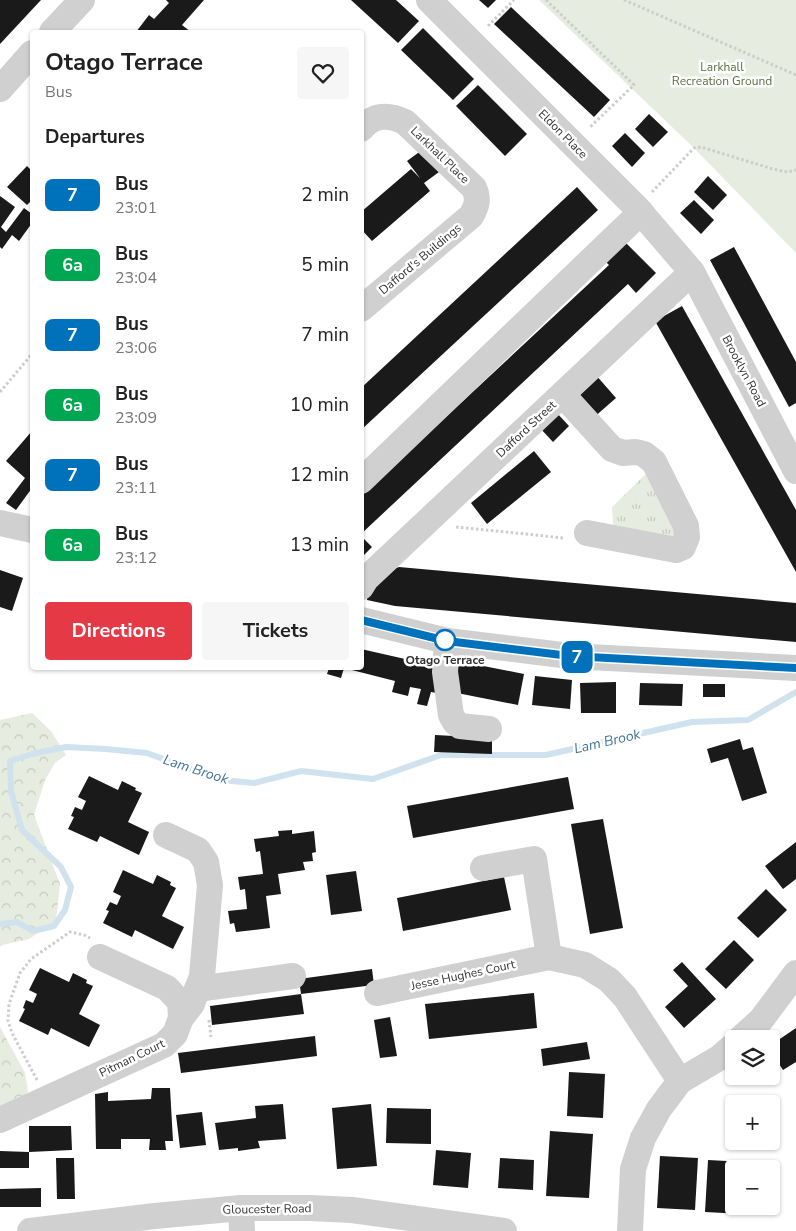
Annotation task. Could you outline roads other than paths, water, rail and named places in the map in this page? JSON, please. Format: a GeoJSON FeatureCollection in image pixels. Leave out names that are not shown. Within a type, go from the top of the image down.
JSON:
{"type":"FeatureCollection","features":[{"type":"Feature","properties":{"kind":"street"},"geometry":{"type":"LineString","coordinates":[[54,30],[82,0]]}},
{"type":"Feature","properties":{"kind":"street","name":"Eldon Place"},"geometry":{"type":"LineString","coordinates":[[429,0],[639,210],[692,272]]}},
{"type":"Feature","properties":{"kind":"street"},"geometry":{"type":"LineString","coordinates":[[0,89],[28,58]]}},
{"type":"Feature","properties":{"kind":"street","name":"Larkhall Place"},"geometry":{"type":"LineString","coordinates":[[364,126],[379,117],[391,116],[405,122],[474,188],[478,197],[476,207]]}},
{"type":"Feature","properties":{"kind":"street","name":"Dafford's Buildings"},"geometry":{"type":"LineString","coordinates":[[364,306],[471,216],[476,207]]}},
{"type":"Feature","properties":{"kind":"street"},"geometry":{"type":"LineString","coordinates":[[364,478],[639,210]]}},
{"type":"Feature","properties":{"kind":"street","name":"Dafford Street"},"geometry":{"type":"LineString","coordinates":[[364,579],[692,272]]}},
{"type":"Feature","properties":{"kind":"street","name":"Brooklyn Road"},"geometry":{"type":"LineString","coordinates":[[692,272],[796,471]]}},
{"type":"Feature","properties":{"kind":"street"},"geometry":{"type":"LineString","coordinates":[[563,394],[612,449],[623,453],[636,452],[644,454],[654,462],[686,526],[687,537],[684,547],[676,550],[588,534]]}},
{"type":"Feature","properties":{"kind":"street"},"geometry":{"type":"LineString","coordinates":[[364,621],[447,641],[570,656],[796,668]]}},
{"type":"Feature","properties":{"kind":"street"},"geometry":{"type":"LineString","coordinates":[[447,641],[444,672],[451,715],[460,726],[489,729]]}},
{"type":"Feature","properties":{"kind":"street","name":"Pitman Court"},"geometry":{"type":"LineString","coordinates":[[0,1120],[164,1045],[175,1034],[181,1018],[192,1004],[202,976],[210,885],[206,862],[198,850],[166,834]]}},
{"type":"Feature","properties":{"kind":"street"},"geometry":{"type":"LineString","coordinates":[[483,868],[534,859],[549,957]]}},
{"type":"Feature","properties":{"kind":"street"},"geometry":{"type":"LineString","coordinates":[[96,948],[167,988],[180,1002],[181,1018]]}},
{"type":"Feature","properties":{"kind":"street","name":"Jesse Hughes Court"},"geometry":{"type":"LineString","coordinates":[[377,993],[549,957],[585,964],[609,980],[625,998],[680,1081]]}},
{"type":"Feature","properties":{"kind":"street"},"geometry":{"type":"LineString","coordinates":[[750,1030],[761,1020],[796,973]]}},
{"type":"Feature","properties":{"kind":"street"},"geometry":{"type":"LineString","coordinates":[[197,989],[293,976]]}},
{"type":"Feature","properties":{"kind":"street"},"geometry":{"type":"LineString","coordinates":[[630,1231],[633,1169],[643,1138],[659,1109],[680,1081],[719,1058],[725,1052]]}},
{"type":"Feature","properties":{"kind":"street","name":"Gloucester Road"},"geometry":{"type":"LineString","coordinates":[[34,1231],[155,1216],[241,1220],[310,1208],[352,1210],[504,1231]]}},
{"type":"Feature","properties":{"kind":"waterway","name":"Lam Brook"},"geometry":{"type":"LineString","coordinates":[[0,924],[17,922],[33,931],[54,926],[65,910],[71,887],[61,867],[22,830],[11,791],[10,761],[32,754],[66,747],[147,753],[221,780],[254,783],[301,771],[373,779],[441,755],[546,755],[692,722],[748,720],[796,692]]}},
{"type":"Feature","properties":{"kind":"place","name":"Otago Terrace"},"geometry":{"type":"Point","coordinates":[445,640]}},
{"type":"Feature","properties":{"kind":"park label","name":"Larkhall Recreation Ground"},"geometry":{"type":"Point","coordinates":[722,74]}}]}
